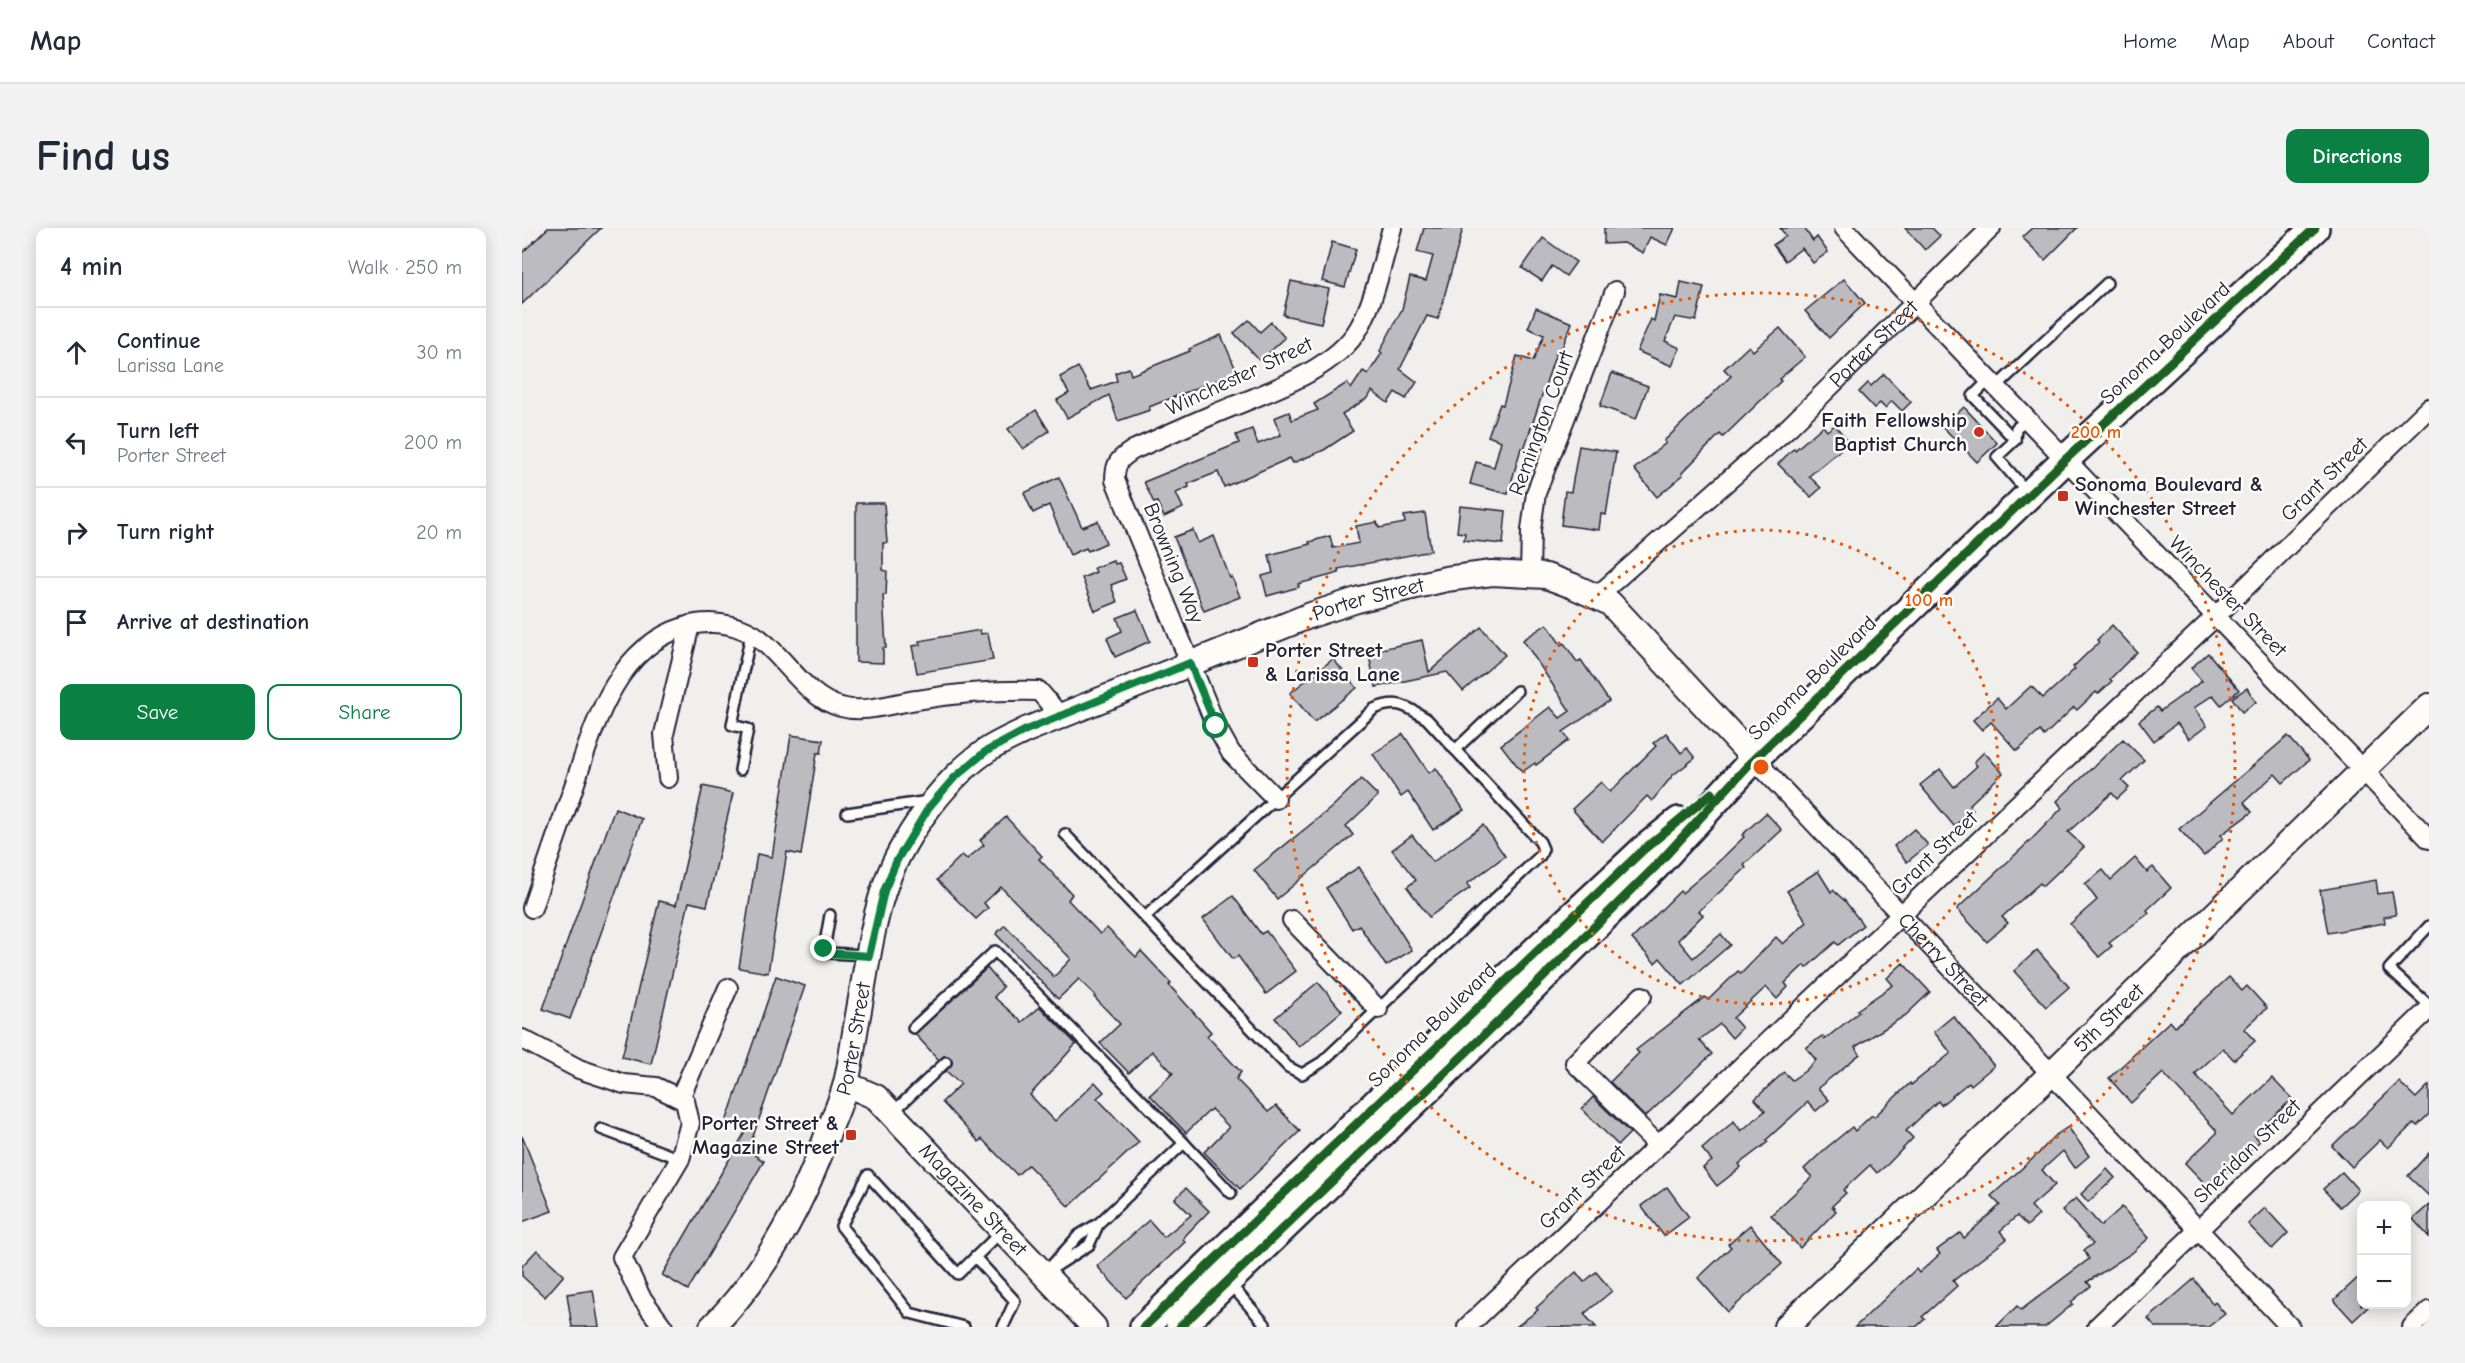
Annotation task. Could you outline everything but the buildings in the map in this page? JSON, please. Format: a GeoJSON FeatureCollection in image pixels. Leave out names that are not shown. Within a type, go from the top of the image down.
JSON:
{"type":"FeatureCollection","features":[{"type":"Feature","properties":{"kind":"main road","name":"Sonoma Boulevard"},"geometry":{"type":"LineString","coordinates":[[1180,1327],[1503,1017],[1647,874],[1754,759],[2067,458],[2315,228]]}},
{"type":"Feature","properties":{"kind":"main road","name":"Sonoma Boulevard"},"geometry":{"type":"LineString","coordinates":[[1144,1327],[1477,1006],[1643,850],[1754,759]]}},
{"type":"Feature","properties":{"kind":"street","name":"Winchester Street"},"geometry":{"type":"LineString","coordinates":[[1115,480],[1115,465],[1120,458],[1133,450],[1294,380],[1320,365],[1347,344],[1368,308],[1392,228]]}},
{"type":"Feature","properties":{"kind":"street","name":"Winchester Street"},"geometry":{"type":"LineString","coordinates":[[1844,228],[2067,458],[2215,617],[2429,839]]}},
{"type":"Feature","properties":{"kind":"street","name":"Porter Street"},"geometry":{"type":"LineString","coordinates":[[712,1327],[736,1303],[759,1273],[797,1209],[846,1084],[869,956],[884,891],[897,860],[935,801],[954,778],[985,752],[1026,730],[1311,615],[1360,599],[1446,579],[1492,573],[1546,576],[1596,597],[1790,426],[1991,228]]}},
{"type":"Feature","properties":{"kind":"street","name":"Remington Court"},"geometry":{"type":"LineString","coordinates":[[1530,574],[1531,530],[1536,493],[1615,291]]}},
{"type":"Feature","properties":{"kind":"street","name":"Grant Street"},"geometry":{"type":"LineString","coordinates":[[1467,1327],[2215,617],[2429,408]]}},
{"type":"Feature","properties":{"kind":"street","name":"Browning Way"},"geometry":{"type":"LineString","coordinates":[[1115,480],[1216,726],[1231,753],[1276,799]]}},
{"type":"Feature","properties":{"kind":"street","name":"Cherry Street"},"geometry":{"type":"LineString","coordinates":[[1596,597],[1610,603],[1901,916],[2290,1327]]}},
{"type":"Feature","properties":{"kind":"street"},"geometry":{"type":"LineString","coordinates":[[532,908],[594,728],[615,684],[639,651],[666,632],[712,622],[742,629],[762,641],[823,699],[841,707],[867,709],[917,699],[999,690],[1039,691],[1060,716]]}},
{"type":"Feature","properties":{"kind":"street"},"geometry":{"type":"LineString","coordinates":[[668,778],[664,734],[690,625]]}},
{"type":"Feature","properties":{"kind":"street","name":"5th Street"},"geometry":{"type":"LineString","coordinates":[[1786,1327],[2052,1073],[2429,706]]}},
{"type":"Feature","properties":{"kind":"street"},"geometry":{"type":"LineString","coordinates":[[1292,920],[1378,1009]]}},
{"type":"Feature","properties":{"kind":"street"},"geometry":{"type":"LineString","coordinates":[[680,1098],[728,988]]}},
{"type":"Feature","properties":{"kind":"street"},"geometry":{"type":"LineString","coordinates":[[1642,996],[1575,1063],[1659,1145]]}},
{"type":"Feature","properties":{"kind":"street","name":"Sheridan Street"},"geometry":{"type":"LineString","coordinates":[[2097,1327],[2429,1007]]}},
{"type":"Feature","properties":{"kind":"street"},"geometry":{"type":"LineString","coordinates":[[522,1039],[579,1070],[624,1083],[656,1087],[685,1101],[690,1123],[680,1159],[622,1257],[641,1296],[663,1327]]}},
{"type":"Feature","properties":{"kind":"street","name":"Magazine Street"},"geometry":{"type":"LineString","coordinates":[[846,1084],[876,1097],[1094,1327]]}},
{"type":"Feature","properties":{"kind":"street"},"geometry":{"type":"LineString","coordinates":[[2412,1327],[2429,1311]]}},
{"type":"Feature","properties":{"kind":"lane"},"geometry":{"type":"LineString","coordinates":[[2015,440],[1973,396],[1993,382],[2107,283]]}},
{"type":"Feature","properties":{"kind":"lane"},"geometry":{"type":"LineString","coordinates":[[2028,418],[2016,428],[2015,440],[1997,457],[2029,495]]}},
{"type":"Feature","properties":{"kind":"lane"},"geometry":{"type":"LineString","coordinates":[[740,770],[748,729],[732,725],[751,634]]}},
{"type":"Feature","properties":{"kind":"lane"},"geometry":{"type":"LineString","coordinates":[[1455,750],[1517,690]]}},
{"type":"Feature","properties":{"kind":"lane"},"geometry":{"type":"LineString","coordinates":[[1065,834],[1288,1067],[1302,1074],[1322,1062],[1540,856],[1543,849],[1540,842],[1427,719],[1405,705],[1387,703],[1374,709],[1145,917]]}},
{"type":"Feature","properties":{"kind":"lane"},"geometry":{"type":"LineString","coordinates":[[847,813],[935,801]]}},
{"type":"Feature","properties":{"kind":"lane"},"geometry":{"type":"LineString","coordinates":[[830,915],[824,949],[829,953],[869,956]]}},
{"type":"Feature","properties":{"kind":"lane"},"geometry":{"type":"LineString","coordinates":[[2429,926],[2389,969],[2429,1007]]}},
{"type":"Feature","properties":{"kind":"lane"},"geometry":{"type":"LineString","coordinates":[[913,1028],[995,951],[1232,1193]]}},
{"type":"Feature","properties":{"kind":"lane"},"geometry":{"type":"LineString","coordinates":[[892,1113],[946,1062]]}},
{"type":"Feature","properties":{"kind":"lane"},"geometry":{"type":"LineString","coordinates":[[601,1129],[680,1159]]}},
{"type":"Feature","properties":{"kind":"lane"},"geometry":{"type":"LineString","coordinates":[[1044,1274],[1079,1235],[1099,1223],[1184,1143]]}},
{"type":"Feature","properties":{"kind":"lane"},"geometry":{"type":"LineString","coordinates":[[964,1327],[910,1313],[841,1226],[868,1175],[957,1274],[1003,1230]]}},
{"type":"Feature","properties":{"kind":"lane"},"geometry":{"type":"LineString","coordinates":[[975,1257],[1014,1301],[1003,1327]]}},
{"type":"Feature","properties":{"kind":"lane"},"geometry":{"type":"LineString","coordinates":[[1227,1281],[1265,1324],[1262,1327]]}},
{"type":"Feature","properties":{"kind":"cycle path"},"geometry":{"type":"LineString","coordinates":[[1180,1327],[1503,1017],[1656,866],[1754,759],[2067,458],[2315,228]]}},
{"type":"Feature","properties":{"kind":"cycle path"},"geometry":{"type":"LineString","coordinates":[[1144,1327],[1643,850],[1712,793]]}},
{"type":"Feature","properties":{"kind":"place","name":"Faith Fellowship Baptist Church"},"geometry":{"type":"Point","coordinates":[1979,432]}},
{"type":"Feature","properties":{"kind":"place","name":"Sonoma Boulevard & Winchester Street"},"geometry":{"type":"Point","coordinates":[2063,496]}},
{"type":"Feature","properties":{"kind":"place","name":"Porter Street & Larissa Lane"},"geometry":{"type":"Point","coordinates":[1253,662]}},
{"type":"Feature","properties":{"kind":"place","name":"Porter Street & Magazine Street"},"geometry":{"type":"Point","coordinates":[851,1135]}},
{"type":"Feature","properties":{"kind":"route"},"geometry":{"type":"LineString","coordinates":[[824,949],[829,953],[869,956],[884,891],[897,860],[929,807],[954,778],[985,752],[1026,730],[1190,663],[1216,726]]}}]}
